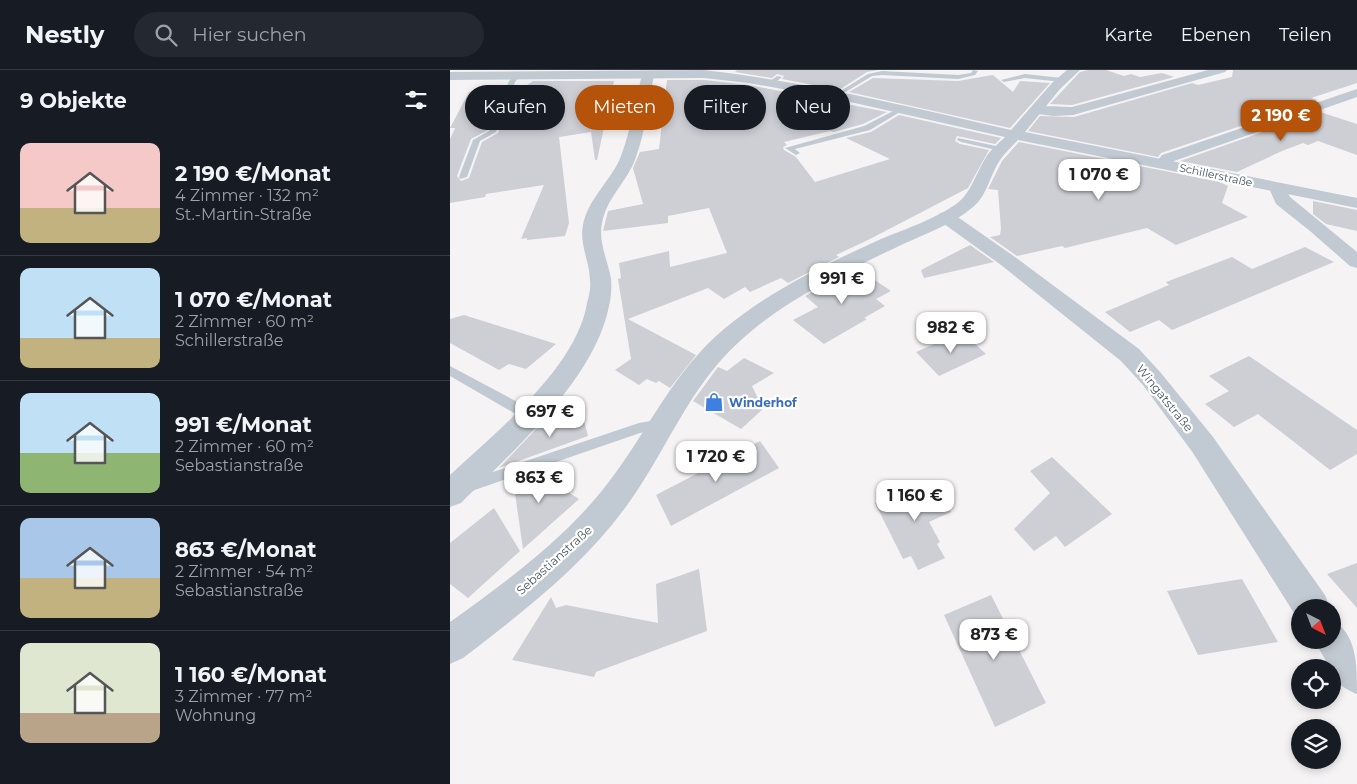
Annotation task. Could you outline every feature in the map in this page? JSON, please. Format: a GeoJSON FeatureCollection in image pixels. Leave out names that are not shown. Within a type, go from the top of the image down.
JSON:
{"type":"FeatureCollection","features":[{"type":"Feature","properties":{"kind":"street","name":"Sebastianstraße"},"geometry":{"type":"LineString","coordinates":[[450,645],[542,573],[586,533],[620,491],[692,377],[712,355],[764,309],[829,273],[946,217],[968,203],[977,190],[993,158],[1062,80],[1074,70]]}},
{"type":"Feature","properties":{"kind":"street"},"geometry":{"type":"LineString","coordinates":[[1036,110],[1053,112],[1073,111],[1221,70]]}},
{"type":"Feature","properties":{"kind":"street","name":"Schillerstraße"},"geometry":{"type":"LineString","coordinates":[[450,76],[513,74],[723,76],[775,80],[796,85]]}},
{"type":"Feature","properties":{"kind":"street"},"geometry":{"type":"LineString","coordinates":[[453,492],[531,416],[570,367],[590,333],[598,306],[600,281],[592,240],[592,225],[597,208],[620,174],[629,156],[648,75]]}},
{"type":"Feature","properties":{"kind":"street"},"geometry":{"type":"LineString","coordinates":[[1163,164],[1168,158],[1195,148],[1357,93]]}},
{"type":"Feature","properties":{"kind":"street","name":"Schillerstraße"},"geometry":{"type":"LineString","coordinates":[[850,98],[903,108],[1008,142],[1163,164],[1357,203]]}},
{"type":"Feature","properties":{"kind":"street"},"geometry":{"type":"LineString","coordinates":[[1277,188],[1282,200],[1357,262]]}},
{"type":"Feature","properties":{"kind":"street","name":"Wingatstraße"},"geometry":{"type":"LineString","coordinates":[[946,217],[1008,261],[1130,355],[1152,379],[1203,445],[1306,599]]}},
{"type":"Feature","properties":{"kind":"street"},"geometry":{"type":"LineString","coordinates":[[1339,649],[1357,675]]}},
{"type":"Feature","properties":{"kind":"lane"},"geometry":{"type":"LineString","coordinates":[[850,87],[870,75],[882,73],[958,77],[973,74],[975,71]]}},
{"type":"Feature","properties":{"kind":"lane"},"geometry":{"type":"LineString","coordinates":[[462,178],[476,140],[492,132],[513,74]]}},
{"type":"Feature","properties":{"kind":"lane"},"geometry":{"type":"LineString","coordinates":[[1004,80],[1015,76],[1062,80]]}},
{"type":"Feature","properties":{"kind":"lane"},"geometry":{"type":"LineString","coordinates":[[796,153],[790,148],[867,128],[903,108]]}},
{"type":"Feature","properties":{"kind":"lane"},"geometry":{"type":"LineString","coordinates":[[961,140],[1008,142]]}},
{"type":"Feature","properties":{"kind":"lane"},"geometry":{"type":"LineString","coordinates":[[450,370],[531,416]]}},
{"type":"Feature","properties":{"kind":"lane"},"geometry":{"type":"LineString","coordinates":[[453,492],[639,428],[661,424]]}},
{"type":"Feature","properties":{"kind":"building"},"geometry":{"type":"Polygon","coordinates":[[[737,70],[878,70],[867,72],[847,85],[813,85],[782,79],[784,76],[777,74],[772,78],[735,72],[737,70]]]}},
{"type":"Feature","properties":{"kind":"building"},"geometry":{"type":"Polygon","coordinates":[[[1106,70],[1124,76],[1131,74],[1140,77],[1162,73],[1174,77],[1072,105],[1050,104],[1080,72],[1106,70]]]}},
{"type":"Feature","properties":{"kind":"building"},"geometry":{"type":"Polygon","coordinates":[[[1233,70],[1357,70],[1357,83],[1311,98],[1317,100],[1161,153],[1158,157],[1028,131],[1040,116],[1074,117],[1192,83],[1198,85],[1232,77],[1233,70]]]}},
{"type":"Feature","properties":{"kind":"building"},"geometry":{"type":"Polygon","coordinates":[[[993,75],[1013,92],[1020,81],[1050,83],[1010,128],[850,92],[873,78],[958,81],[993,75]]]}},
{"type":"Feature","properties":{"kind":"building"},"geometry":{"type":"Polygon","coordinates":[[[667,80],[704,80],[749,85],[684,85],[684,130],[766,130],[766,88],[776,90],[776,130],[841,130],[784,142],[787,145],[783,147],[784,150],[796,157],[815,182],[890,159],[846,138],[871,132],[899,115],[1001,138],[995,144],[957,136],[955,141],[960,144],[989,150],[968,188],[836,255],[839,257],[788,283],[781,278],[750,292],[745,287],[724,299],[708,288],[628,319],[696,355],[670,388],[659,381],[656,383],[647,379],[639,385],[615,370],[631,359],[618,279],[621,278],[619,263],[669,251],[670,267],[727,253],[709,208],[668,216],[668,223],[603,231],[608,211],[643,204],[633,168],[640,152],[659,149],[661,130],[674,130],[674,85],[666,85],[667,80]]]}},
{"type":"Feature","properties":{"kind":"building"},"geometry":{"type":"Polygon","coordinates":[[[533,81],[614,81],[613,85],[575,85],[575,130],[603,130],[597,160],[595,160],[591,132],[559,137],[569,223],[565,236],[521,239],[544,185],[486,194],[485,197],[450,203],[450,139],[455,128],[450,128],[465,100],[465,130],[488,130],[471,139],[457,176],[461,181],[469,178],[482,142],[498,133],[499,130],[565,130],[565,85],[527,85],[533,81]]]}},
{"type":"Feature","properties":{"kind":"building"},"geometry":{"type":"Polygon","coordinates":[[[850,105],[887,112],[863,124],[850,128],[850,105]]]}},
{"type":"Feature","properties":{"kind":"building"},"geometry":{"type":"Polygon","coordinates":[[[1320,112],[1357,124],[1357,155],[1318,141],[1308,145],[1303,143],[1282,151],[1237,172],[1180,161],[1320,112]]]}},
{"type":"Feature","properties":{"kind":"building"},"geometry":{"type":"Polygon","coordinates":[[[1019,142],[1220,182],[1228,186],[1222,203],[1248,217],[1176,245],[1147,228],[1065,248],[1062,246],[1017,256],[990,237],[1000,235],[1001,229],[998,190],[988,189],[1002,161],[1019,142]]]}},
{"type":"Feature","properties":{"kind":"building"},"geometry":{"type":"Polygon","coordinates":[[[1313,201],[1357,210],[1357,231],[1326,224],[1313,214],[1313,201]]]}},
{"type":"Feature","properties":{"kind":"building"},"geometry":{"type":"Polygon","coordinates":[[[970,245],[994,262],[924,278],[921,270],[970,245]]]}},
{"type":"Feature","properties":{"kind":"building"},"geometry":{"type":"Polygon","coordinates":[[[1305,247],[1334,262],[1172,330],[1159,320],[1130,332],[1105,312],[1169,285],[1166,282],[1232,257],[1252,269],[1305,247]]]}},
{"type":"Feature","properties":{"kind":"building"},"geometry":{"type":"Polygon","coordinates":[[[857,268],[891,291],[876,299],[885,306],[864,318],[867,319],[824,344],[793,320],[818,307],[805,296],[857,268]]]}},
{"type":"Feature","properties":{"kind":"building"},"geometry":{"type":"Polygon","coordinates":[[[464,315],[556,344],[526,369],[509,364],[499,370],[450,343],[450,319],[464,315]]]}},
{"type":"Feature","properties":{"kind":"building"},"geometry":{"type":"Polygon","coordinates":[[[962,332],[986,354],[939,376],[916,352],[962,332]]]}},
{"type":"Feature","properties":{"kind":"building"},"geometry":{"type":"Polygon","coordinates":[[[1249,356],[1357,430],[1357,454],[1330,470],[1258,414],[1234,427],[1205,404],[1229,391],[1209,376],[1249,356]]]}},
{"type":"Feature","properties":{"kind":"building"},"geometry":{"type":"Polygon","coordinates":[[[744,358],[774,373],[752,386],[763,409],[741,429],[693,401],[718,367],[727,371],[744,358]]]}},
{"type":"Feature","properties":{"kind":"building"},"geometry":{"type":"Polygon","coordinates":[[[582,413],[588,436],[499,468],[536,429],[582,413]]]}},
{"type":"Feature","properties":{"kind":"building"},"geometry":{"type":"Polygon","coordinates":[[[760,441],[779,468],[671,526],[656,495],[760,441]]]}},
{"type":"Feature","properties":{"kind":"building"},"geometry":{"type":"Polygon","coordinates":[[[1052,457],[1112,514],[1065,547],[1056,536],[1034,551],[1014,529],[1050,493],[1030,471],[1052,457]]]}},
{"type":"Feature","properties":{"kind":"building"},"geometry":{"type":"Polygon","coordinates":[[[535,471],[579,499],[523,549],[513,479],[535,471]]]}},
{"type":"Feature","properties":{"kind":"building"},"geometry":{"type":"Polygon","coordinates":[[[931,480],[951,512],[929,522],[940,542],[937,544],[945,558],[918,570],[911,556],[903,559],[875,503],[931,480]]]}},
{"type":"Feature","properties":{"kind":"building"},"geometry":{"type":"Polygon","coordinates":[[[494,508],[520,551],[468,598],[450,584],[450,543],[494,508]]]}},
{"type":"Feature","properties":{"kind":"building"},"geometry":{"type":"Polygon","coordinates":[[[1357,563],[1357,608],[1327,574],[1357,563]]]}},
{"type":"Feature","properties":{"kind":"building"},"geometry":{"type":"Polygon","coordinates":[[[699,569],[707,631],[596,672],[594,677],[512,660],[551,597],[556,608],[566,605],[658,623],[656,584],[699,569]]]}},
{"type":"Feature","properties":{"kind":"building"},"geometry":{"type":"Polygon","coordinates":[[[1242,579],[1278,642],[1198,655],[1167,591],[1242,579]]]}},
{"type":"Feature","properties":{"kind":"building"},"geometry":{"type":"Polygon","coordinates":[[[991,595],[1046,703],[995,727],[944,615],[991,595]]]}},
{"type":"Feature","properties":{"kind":"place","name":"Winderhof"},"geometry":{"type":"Point","coordinates":[714,402]}}]}
